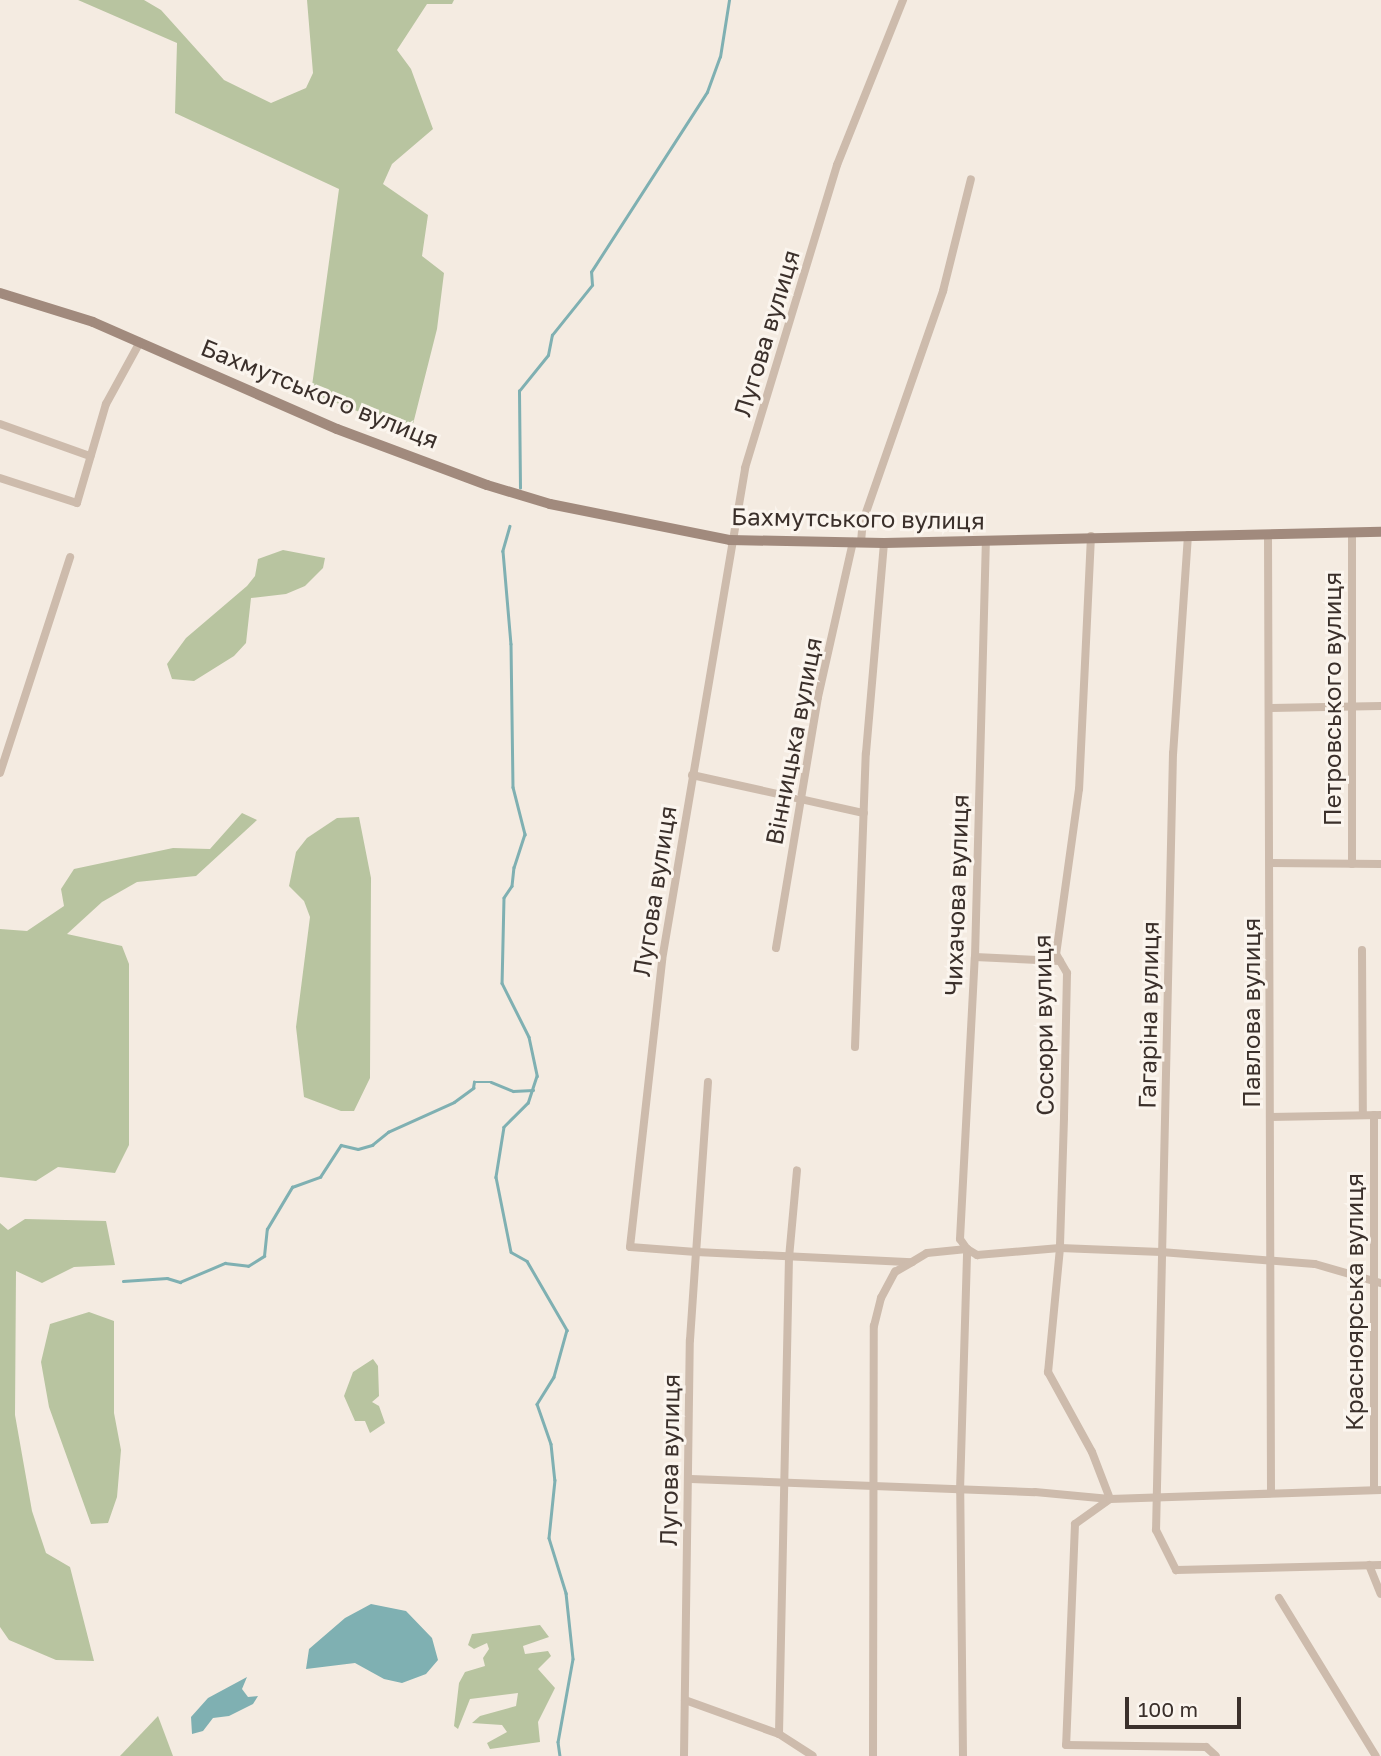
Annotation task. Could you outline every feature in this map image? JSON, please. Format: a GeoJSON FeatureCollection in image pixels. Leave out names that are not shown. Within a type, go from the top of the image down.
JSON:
{"type":"FeatureCollection","features":[{"type":"Feature","properties":{"kind":"main road","name":"Бахмутського вулиця"},"geometry":{"type":"LineString","coordinates":[[0,293],[140,342],[337,429],[487,485],[550,504],[730,540],[884,543],[1091,536],[1381,532]]}},
{"type":"Feature","properties":{"kind":"street","name":"Лугова вулиця"},"geometry":{"type":"LineString","coordinates":[[684,1756],[691,1479],[690,1340],[696,1252],[630,1247],[662,960],[730,540],[745,468],[837,165],[903,0]]}},
{"type":"Feature","properties":{"kind":"street","name":"Вінницька вулиця"},"geometry":{"type":"LineString","coordinates":[[776,948],[801,798],[857,542],[943,291],[971,179]]}},
{"type":"Feature","properties":{"kind":"street"},"geometry":{"type":"LineString","coordinates":[[0,478],[77,503],[106,404],[140,342]]}},
{"type":"Feature","properties":{"kind":"street"},"geometry":{"type":"LineString","coordinates":[[0,425],[90,456]]}},
{"type":"Feature","properties":{"kind":"street","name":"Петровського вулиця"},"geometry":{"type":"LineString","coordinates":[[1352,533],[1352,864]]}},
{"type":"Feature","properties":{"kind":"street","name":"Гагаріна вулиця"},"geometry":{"type":"LineString","coordinates":[[1188,535],[1173,752],[1156,1530],[1176,1570],[1369,1564]]}},
{"type":"Feature","properties":{"kind":"street","name":"Павлова вулиця"},"geometry":{"type":"LineString","coordinates":[[1268,535],[1271,708],[1270,1117],[1274,1260],[1271,1491]]}},
{"type":"Feature","properties":{"kind":"street","name":"Сосюри вулиця"},"geometry":{"type":"LineString","coordinates":[[1091,536],[1079,789],[1056,954],[1067,973],[1060,1248],[1048,1372],[1092,1452],[1110,1499]]}},
{"type":"Feature","properties":{"kind":"street","name":"Чихачова вулиця"},"geometry":{"type":"LineString","coordinates":[[963,1756],[960,1491],[967,1249],[960,1239],[975,957],[986,541]]}},
{"type":"Feature","properties":{"kind":"street"},"geometry":{"type":"LineString","coordinates":[[855,1047],[864,813],[884,543]]}},
{"type":"Feature","properties":{"kind":"street"},"geometry":{"type":"LineString","coordinates":[[0,773],[70,557]]}},
{"type":"Feature","properties":{"kind":"street"},"geometry":{"type":"LineString","coordinates":[[1271,708],[1381,706]]}},
{"type":"Feature","properties":{"kind":"street"},"geometry":{"type":"LineString","coordinates":[[692,775],[864,813]]}},
{"type":"Feature","properties":{"kind":"street"},"geometry":{"type":"LineString","coordinates":[[1270,863],[1381,864]]}},
{"type":"Feature","properties":{"kind":"street"},"geometry":{"type":"LineString","coordinates":[[1362,950],[1363,1114]]}},
{"type":"Feature","properties":{"kind":"street"},"geometry":{"type":"LineString","coordinates":[[975,957],[1060,961]]}},
{"type":"Feature","properties":{"kind":"street"},"geometry":{"type":"LineString","coordinates":[[708,1083],[696,1252],[912,1262]]}},
{"type":"Feature","properties":{"kind":"street"},"geometry":{"type":"LineString","coordinates":[[1270,1117],[1378,1115]]}},
{"type":"Feature","properties":{"kind":"street","name":"Красноярська вулиця"},"geometry":{"type":"LineString","coordinates":[[1377,1490],[1378,1115]]}},
{"type":"Feature","properties":{"kind":"street"},"geometry":{"type":"LineString","coordinates":[[779,1734],[787,1485],[789,1258],[797,1170]]}},
{"type":"Feature","properties":{"kind":"street"},"geometry":{"type":"LineString","coordinates":[[873,1756],[874,1326],[881,1298],[895,1272],[927,1253],[967,1249],[977,1255],[1060,1248],[1161,1252],[1315,1264],[1377,1282]]}},
{"type":"Feature","properties":{"kind":"street"},"geometry":{"type":"LineString","coordinates":[[691,1479],[1110,1499],[1271,1491],[1377,1490]]}},
{"type":"Feature","properties":{"kind":"street"},"geometry":{"type":"LineString","coordinates":[[1110,1499],[1075,1524],[1066,1745],[1206,1746],[1216,1756]]}},
{"type":"Feature","properties":{"kind":"street"},"geometry":{"type":"LineString","coordinates":[[1381,1564],[1369,1564],[1381,1594]]}},
{"type":"Feature","properties":{"kind":"street"},"geometry":{"type":"LineString","coordinates":[[1279,1598],[1376,1756]]}},
{"type":"Feature","properties":{"kind":"street"},"geometry":{"type":"LineString","coordinates":[[685,1700],[779,1734],[813,1756]]}},
{"type":"Feature","properties":{"kind":"green space"},"geometry":{"type":"Polygon","coordinates":[[[78,0],[144,0],[161,10],[224,80],[271,103],[306,88],[313,73],[307,0],[454,0],[452,4],[427,4],[397,50],[411,69],[433,129],[392,164],[383,184],[428,215],[422,256],[444,273],[437,329],[411,432],[311,393],[339,189],[175,113],[177,43],[78,0]]]}},
{"type":"Feature","properties":{"kind":"green space"},"geometry":{"type":"Polygon","coordinates":[[[283,550],[325,558],[323,568],[305,586],[286,594],[251,598],[246,643],[234,656],[194,681],[172,679],[167,664],[186,638],[247,586],[255,576],[258,559],[283,550]]]}},
{"type":"Feature","properties":{"kind":"green space"},"geometry":{"type":"Polygon","coordinates":[[[242,813],[257,820],[196,876],[137,882],[102,902],[67,934],[122,946],[129,964],[129,1145],[115,1173],[58,1167],[36,1181],[0,1177],[0,929],[27,931],[64,906],[61,889],[74,869],[173,848],[210,849],[242,813]]]}},
{"type":"Feature","properties":{"kind":"green space"},"geometry":{"type":"Polygon","coordinates":[[[359,817],[371,878],[370,1078],[354,1111],[341,1111],[304,1097],[296,1027],[310,917],[304,901],[289,886],[296,852],[307,838],[337,818],[359,817]]]}},
{"type":"Feature","properties":{"kind":"green space"},"geometry":{"type":"Polygon","coordinates":[[[25,1219],[106,1221],[115,1265],[74,1267],[42,1283],[16,1271],[15,1415],[32,1511],[46,1553],[70,1567],[94,1661],[56,1660],[9,1640],[0,1627],[0,1223],[8,1230],[25,1219]]]}},
{"type":"Feature","properties":{"kind":"green space"},"geometry":{"type":"Polygon","coordinates":[[[89,1312],[114,1321],[114,1413],[121,1450],[117,1497],[108,1523],[91,1524],[49,1407],[41,1362],[50,1324],[89,1312]]]}},
{"type":"Feature","properties":{"kind":"green space"},"geometry":{"type":"Polygon","coordinates":[[[373,1359],[378,1366],[379,1396],[372,1402],[379,1406],[385,1423],[370,1433],[365,1421],[355,1421],[344,1396],[353,1372],[373,1359]]]}},
{"type":"Feature","properties":{"kind":"green space"},"geometry":{"type":"Polygon","coordinates":[[[540,1625],[549,1637],[523,1646],[525,1654],[548,1651],[551,1656],[538,1669],[555,1688],[538,1722],[540,1742],[490,1749],[487,1743],[507,1732],[502,1725],[472,1723],[480,1716],[516,1706],[518,1693],[470,1699],[458,1729],[454,1726],[459,1683],[465,1672],[485,1666],[483,1658],[489,1649],[487,1643],[474,1649],[468,1645],[472,1634],[540,1625]]]}},
{"type":"Feature","properties":{"kind":"green space"},"geometry":{"type":"Polygon","coordinates":[[[158,1716],[173,1756],[120,1756],[158,1716]]]}},
{"type":"Feature","properties":{"kind":"water"},"geometry":{"type":"Polygon","coordinates":[[[371,1604],[406,1611],[432,1638],[438,1660],[426,1674],[402,1683],[384,1679],[355,1663],[306,1669],[309,1649],[345,1618],[371,1604]]]}},
{"type":"Feature","properties":{"kind":"water"},"geometry":{"type":"Polygon","coordinates":[[[247,1677],[242,1689],[248,1697],[258,1696],[253,1704],[229,1716],[213,1718],[203,1731],[192,1734],[191,1717],[208,1698],[247,1677]]]}},
{"type":"Feature","properties":{"kind":"waterway"},"geometry":{"type":"LineString","coordinates":[[520,488],[519,391],[548,355],[552,335],[592,285],[591,272],[707,92],[720,57],[729,0]]}},
{"type":"Feature","properties":{"kind":"waterway"},"geometry":{"type":"LineString","coordinates":[[510,526],[503,551],[511,644],[513,787],[525,834],[514,867],[512,886],[504,898],[502,983],[529,1037],[537,1076],[528,1103],[504,1127],[496,1177],[511,1252],[527,1261],[567,1330],[554,1377],[537,1404],[551,1444],[555,1480],[549,1538],[566,1593],[573,1659],[558,1742],[560,1756]]}},
{"type":"Feature","properties":{"kind":"waterway"},"geometry":{"type":"LineString","coordinates":[[123,1281],[167,1278],[180,1282],[225,1263],[248,1266],[264,1256],[267,1229],[292,1187],[320,1177],[341,1145],[358,1149],[372,1145],[388,1132],[454,1102],[473,1088],[474,1082],[491,1082],[513,1091],[533,1090]]}}]}
